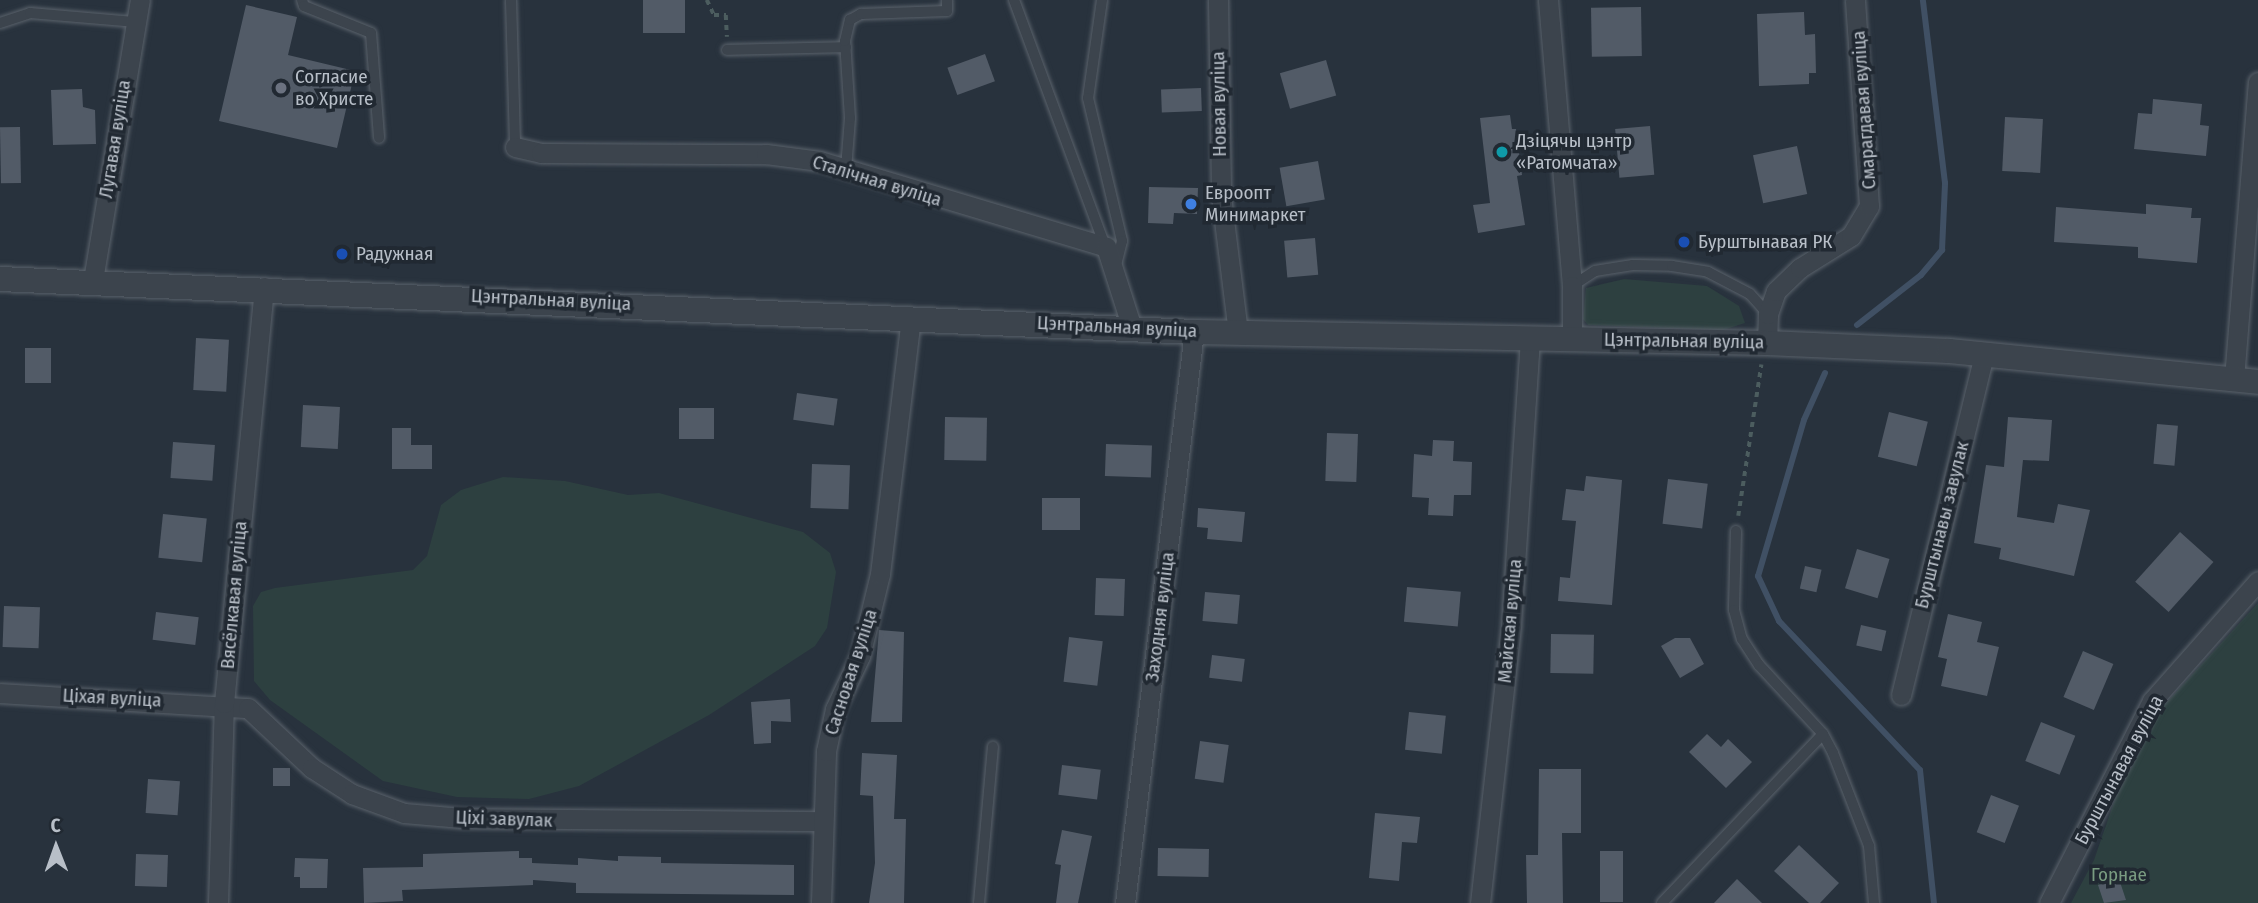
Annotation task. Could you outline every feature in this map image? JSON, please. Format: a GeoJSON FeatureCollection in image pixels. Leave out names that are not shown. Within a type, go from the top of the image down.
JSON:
{"type":"FeatureCollection","features":[{"type":"Feature","properties":{"kind":"street","name":"Лугавая вуліца"},"geometry":{"type":"LineString","coordinates":[[93,280],[134,22],[140,0]]}},
{"type":"Feature","properties":{"kind":"street","name":"Новая вуліца"},"geometry":{"type":"LineString","coordinates":[[1218,0],[1221,196],[1238,333]]}},
{"type":"Feature","properties":{"kind":"street"},"geometry":{"type":"LineString","coordinates":[[1548,0],[1572,286],[1572,338]]}},
{"type":"Feature","properties":{"kind":"street","name":"Смарагдавая вуліца"},"geometry":{"type":"LineString","coordinates":[[1767,343],[1768,314],[1776,291],[1800,268],[1851,236],[1869,206],[1871,187],[1855,0]]}},
{"type":"Feature","properties":{"kind":"street"},"geometry":{"type":"LineString","coordinates":[[2246,380],[2258,82]]}},
{"type":"Feature","properties":{"kind":"street","name":"Сталічная вуліца"},"geometry":{"type":"LineString","coordinates":[[515,147],[541,153],[766,154],[846,169],[1106,247]]}},
{"type":"Feature","properties":{"kind":"street"},"geometry":{"type":"LineString","coordinates":[[1106,247],[1132,328]]}},
{"type":"Feature","properties":{"kind":"street","name":"Цэнтральная вуліца"},"geometry":{"type":"LineString","coordinates":[[0,279],[264,287],[1194,332],[1767,343],[1984,354],[2246,380]]}},
{"type":"Feature","properties":{"kind":"street","name":"Вясёлкавая вуліца"},"geometry":{"type":"LineString","coordinates":[[218,903],[224,703],[264,287]]}},
{"type":"Feature","properties":{"kind":"street","name":"Сасновая вуліца"},"geometry":{"type":"LineString","coordinates":[[821,903],[821,821],[835,709],[860,656],[880,574],[911,317]]}},
{"type":"Feature","properties":{"kind":"street","name":"Заходняя вуліца"},"geometry":{"type":"LineString","coordinates":[[1125,903],[1194,332]]}},
{"type":"Feature","properties":{"kind":"street","name":"Майская вуліца"},"geometry":{"type":"LineString","coordinates":[[1480,903],[1511,625],[1531,338]]}},
{"type":"Feature","properties":{"kind":"street","name":"Бурштынавы завулак"},"geometry":{"type":"LineString","coordinates":[[1901,695],[1984,354]]}},
{"type":"Feature","properties":{"kind":"street","name":"Бурштынавая вуліца"},"geometry":{"type":"LineString","coordinates":[[2052,900],[2152,701],[2258,582]]}},
{"type":"Feature","properties":{"kind":"street","name":"Ціхая вуліца"},"geometry":{"type":"LineString","coordinates":[[0,693],[224,703]]}},
{"type":"Feature","properties":{"kind":"street","name":"Ціхі завулак"},"geometry":{"type":"LineString","coordinates":[[224,703],[248,708],[313,768],[352,794],[404,813],[515,819],[821,821]]}},
{"type":"Feature","properties":{"kind":"lane"},"geometry":{"type":"LineString","coordinates":[[302,0],[304,6],[371,33],[379,138]]}},
{"type":"Feature","properties":{"kind":"lane"},"geometry":{"type":"LineString","coordinates":[[511,0],[515,147]]}},
{"type":"Feature","properties":{"kind":"lane"},"geometry":{"type":"LineString","coordinates":[[846,169],[850,118],[846,47],[850,20],[861,14],[947,11],[947,0]]}},
{"type":"Feature","properties":{"kind":"lane"},"geometry":{"type":"LineString","coordinates":[[1014,0],[1106,247]]}},
{"type":"Feature","properties":{"kind":"lane"},"geometry":{"type":"LineString","coordinates":[[1102,0],[1088,98],[1122,240],[1114,273]]}},
{"type":"Feature","properties":{"kind":"lane"},"geometry":{"type":"LineString","coordinates":[[0,23],[30,13],[134,22]]}},
{"type":"Feature","properties":{"kind":"lane"},"geometry":{"type":"LineString","coordinates":[[727,50],[846,47]]}},
{"type":"Feature","properties":{"kind":"lane"},"geometry":{"type":"LineString","coordinates":[[1572,286],[1595,271],[1633,265],[1672,266],[1708,272],[1750,294],[1768,314]]}},
{"type":"Feature","properties":{"kind":"lane"},"geometry":{"type":"LineString","coordinates":[[1736,531],[1734,610],[1742,639],[1759,665],[1822,734],[1860,816],[1869,846],[1874,903]]}},
{"type":"Feature","properties":{"kind":"lane"},"geometry":{"type":"LineString","coordinates":[[1662,903],[1822,734]]}},
{"type":"Feature","properties":{"kind":"lane"},"geometry":{"type":"LineString","coordinates":[[979,903],[993,747]]}},
{"type":"Feature","properties":{"kind":"path"},"geometry":{"type":"LineString","coordinates":[[707,0],[714,15],[726,15],[727,50]]}},
{"type":"Feature","properties":{"kind":"path"},"geometry":{"type":"LineString","coordinates":[[1736,531],[1746,439],[1767,343]]}},
{"type":"Feature","properties":{"kind":"green space"},"geometry":{"type":"Polygon","coordinates":[[[1624,279],[1707,286],[1739,306],[1745,323],[1723,330],[1588,325],[1583,319],[1586,288],[1624,279]]]}},
{"type":"Feature","properties":{"kind":"green space"},"geometry":{"type":"Polygon","coordinates":[[[503,477],[565,481],[628,495],[659,493],[803,532],[830,553],[836,572],[827,628],[815,646],[709,715],[579,786],[529,799],[457,797],[383,781],[270,700],[254,681],[253,606],[261,592],[275,588],[413,570],[427,556],[441,505],[461,490],[503,477]]]}},
{"type":"Feature","properties":{"kind":"green space","name":"Горнае"},"geometry":{"type":"Polygon","coordinates":[[[2258,603],[2258,903],[2071,903],[2094,860],[2115,799],[2165,704],[2258,603]]]}},
{"type":"Feature","properties":{"kind":"building"},"geometry":{"type":"Polygon","coordinates":[[[643,0],[685,0],[685,33],[643,33],[643,0]]]}},
{"type":"Feature","properties":{"kind":"building","name":"Согласие во Христе"},"geometry":{"type":"Polygon","coordinates":[[[246,5],[297,17],[288,55],[355,71],[337,148],[219,121],[246,5]]]}},
{"type":"Feature","properties":{"kind":"building"},"geometry":{"type":"Polygon","coordinates":[[[1641,7],[1642,56],[1592,57],[1591,8],[1641,7]]]}},
{"type":"Feature","properties":{"kind":"building"},"geometry":{"type":"Polygon","coordinates":[[[1804,12],[1805,35],[1815,34],[1816,73],[1809,73],[1809,84],[1759,86],[1757,14],[1804,12]]]}},
{"type":"Feature","properties":{"kind":"building"},"geometry":{"type":"Polygon","coordinates":[[[985,54],[995,81],[957,95],[947,68],[985,54]]]}},
{"type":"Feature","properties":{"kind":"building"},"geometry":{"type":"Polygon","coordinates":[[[1326,60],[1336,96],[1290,109],[1280,73],[1326,60]]]}},
{"type":"Feature","properties":{"kind":"building"},"geometry":{"type":"Polygon","coordinates":[[[1201,88],[1202,111],[1162,112],[1161,89],[1201,88]]]}},
{"type":"Feature","properties":{"kind":"building"},"geometry":{"type":"Polygon","coordinates":[[[82,89],[83,107],[95,110],[96,144],[53,145],[51,90],[82,89]]]}},
{"type":"Feature","properties":{"kind":"building"},"geometry":{"type":"Polygon","coordinates":[[[2153,99],[2202,104],[2200,125],[2209,126],[2206,156],[2134,149],[2138,113],[2152,114],[2153,99]]]}},
{"type":"Feature","properties":{"kind":"building"},"geometry":{"type":"Polygon","coordinates":[[[1510,115],[1512,129],[1516,129],[1522,175],[1517,176],[1525,225],[1478,233],[1473,205],[1490,203],[1480,118],[1510,115]]]}},
{"type":"Feature","properties":{"kind":"building"},"geometry":{"type":"Polygon","coordinates":[[[2005,117],[2043,119],[2040,173],[2002,171],[2005,117]]]}},
{"type":"Feature","properties":{"kind":"building"},"geometry":{"type":"Polygon","coordinates":[[[1650,126],[1654,175],[1619,178],[1615,129],[1650,126]]]}},
{"type":"Feature","properties":{"kind":"building"},"geometry":{"type":"Polygon","coordinates":[[[0,127],[20,127],[21,183],[1,183],[0,127]]]}},
{"type":"Feature","properties":{"kind":"building"},"geometry":{"type":"Polygon","coordinates":[[[1797,146],[1807,194],[1763,203],[1753,155],[1797,146]]]}},
{"type":"Feature","properties":{"kind":"building"},"geometry":{"type":"Polygon","coordinates":[[[1318,161],[1325,199],[1286,206],[1280,168],[1318,161]]]}},
{"type":"Feature","properties":{"kind":"building"},"geometry":{"type":"Polygon","coordinates":[[[1149,187],[1198,188],[1197,214],[1174,213],[1173,224],[1148,223],[1149,187]]]}},
{"type":"Feature","properties":{"kind":"building"},"geometry":{"type":"Polygon","coordinates":[[[2146,204],[2192,208],[2191,218],[2201,218],[2197,263],[2138,258],[2138,247],[2054,242],[2056,207],[2146,214],[2146,204]]]}},
{"type":"Feature","properties":{"kind":"building"},"geometry":{"type":"Polygon","coordinates":[[[1315,238],[1318,275],[1287,278],[1284,241],[1315,238]]]}},
{"type":"Feature","properties":{"kind":"building"},"geometry":{"type":"Polygon","coordinates":[[[196,338],[229,340],[226,392],[193,390],[196,338]]]}},
{"type":"Feature","properties":{"kind":"building"},"geometry":{"type":"Polygon","coordinates":[[[25,348],[51,348],[51,383],[25,383],[25,348]]]}},
{"type":"Feature","properties":{"kind":"building"},"geometry":{"type":"Polygon","coordinates":[[[797,393],[838,399],[834,425],[793,420],[797,393]]]}},
{"type":"Feature","properties":{"kind":"building"},"geometry":{"type":"Polygon","coordinates":[[[303,405],[340,407],[338,449],[301,447],[303,405]]]}},
{"type":"Feature","properties":{"kind":"building"},"geometry":{"type":"Polygon","coordinates":[[[679,408],[714,408],[714,439],[679,439],[679,408]]]}},
{"type":"Feature","properties":{"kind":"building"},"geometry":{"type":"Polygon","coordinates":[[[1889,412],[1928,422],[1917,466],[1878,457],[1889,412]]]}},
{"type":"Feature","properties":{"kind":"building"},"geometry":{"type":"Polygon","coordinates":[[[945,417],[987,418],[986,461],[944,460],[945,417]]]}},
{"type":"Feature","properties":{"kind":"building"},"geometry":{"type":"Polygon","coordinates":[[[2008,417],[2052,420],[2049,461],[2023,460],[2017,517],[2054,523],[2058,504],[2090,510],[2074,576],[1999,559],[2001,548],[1974,543],[1986,465],[2004,467],[2008,417]]]}},
{"type":"Feature","properties":{"kind":"building"},"geometry":{"type":"Polygon","coordinates":[[[2157,424],[2178,426],[2174,466],[2154,464],[2157,424]]]}},
{"type":"Feature","properties":{"kind":"building"},"geometry":{"type":"Polygon","coordinates":[[[392,428],[411,428],[411,445],[432,445],[432,469],[392,469],[392,428]]]}},
{"type":"Feature","properties":{"kind":"building"},"geometry":{"type":"Polygon","coordinates":[[[1327,433],[1358,434],[1356,482],[1325,481],[1327,433]]]}},
{"type":"Feature","properties":{"kind":"building"},"geometry":{"type":"Polygon","coordinates":[[[1433,440],[1454,441],[1453,461],[1472,462],[1471,495],[1454,495],[1453,516],[1428,515],[1429,498],[1412,497],[1414,454],[1432,456],[1433,440]]]}},
{"type":"Feature","properties":{"kind":"building"},"geometry":{"type":"Polygon","coordinates":[[[173,442],[215,445],[212,481],[170,478],[173,442]]]}},
{"type":"Feature","properties":{"kind":"building"},"geometry":{"type":"Polygon","coordinates":[[[1106,444],[1152,446],[1151,478],[1105,476],[1106,444]]]}},
{"type":"Feature","properties":{"kind":"building"},"geometry":{"type":"Polygon","coordinates":[[[812,464],[850,465],[848,509],[810,508],[812,464]]]}},
{"type":"Feature","properties":{"kind":"building"},"geometry":{"type":"Polygon","coordinates":[[[1586,476],[1622,480],[1612,605],[1558,601],[1560,577],[1570,578],[1576,521],[1562,520],[1566,489],[1584,491],[1586,476]]]}},
{"type":"Feature","properties":{"kind":"building"},"geometry":{"type":"Polygon","coordinates":[[[1668,479],[1708,484],[1702,529],[1663,524],[1668,479]]]}},
{"type":"Feature","properties":{"kind":"building"},"geometry":{"type":"Polygon","coordinates":[[[1042,498],[1080,498],[1080,530],[1042,530],[1042,498]]]}},
{"type":"Feature","properties":{"kind":"building"},"geometry":{"type":"Polygon","coordinates":[[[1198,508],[1245,512],[1242,542],[1207,539],[1208,528],[1197,527],[1198,508]]]}},
{"type":"Feature","properties":{"kind":"building"},"geometry":{"type":"Polygon","coordinates":[[[163,514],[207,519],[202,562],[158,558],[163,514]]]}},
{"type":"Feature","properties":{"kind":"building"},"geometry":{"type":"Polygon","coordinates":[[[2180,532],[2213,562],[2169,612],[2135,582],[2180,532]]]}},
{"type":"Feature","properties":{"kind":"building"},"geometry":{"type":"Polygon","coordinates":[[[1857,549],[1890,559],[1878,598],[1845,588],[1857,549]]]}},
{"type":"Feature","properties":{"kind":"building"},"geometry":{"type":"Polygon","coordinates":[[[1805,566],[1822,570],[1816,592],[1800,588],[1805,566]]]}},
{"type":"Feature","properties":{"kind":"building"},"geometry":{"type":"Polygon","coordinates":[[[1096,578],[1125,579],[1124,616],[1095,615],[1096,578]]]}},
{"type":"Feature","properties":{"kind":"building"},"geometry":{"type":"Polygon","coordinates":[[[1407,587],[1461,592],[1458,627],[1404,622],[1407,587]]]}},
{"type":"Feature","properties":{"kind":"building"},"geometry":{"type":"Polygon","coordinates":[[[1205,592],[1240,595],[1237,624],[1202,621],[1205,592]]]}},
{"type":"Feature","properties":{"kind":"building"},"geometry":{"type":"Polygon","coordinates":[[[4,606],[40,607],[39,648],[3,647],[4,606]]]}},
{"type":"Feature","properties":{"kind":"building"},"geometry":{"type":"Polygon","coordinates":[[[156,612],[199,617],[195,645],[153,640],[156,612]]]}},
{"type":"Feature","properties":{"kind":"building"},"geometry":{"type":"Polygon","coordinates":[[[1948,614],[1982,622],[1977,642],[1999,647],[1987,696],[1941,686],[1947,659],[1938,657],[1948,614]]]}},
{"type":"Feature","properties":{"kind":"building"},"geometry":{"type":"Polygon","coordinates":[[[1861,625],[1886,631],[1882,651],[1856,645],[1861,625]]]}},
{"type":"Feature","properties":{"kind":"building"},"geometry":{"type":"Polygon","coordinates":[[[879,630],[904,632],[902,722],[871,722],[879,630]]]}},
{"type":"Feature","properties":{"kind":"building"},"geometry":{"type":"Polygon","coordinates":[[[1551,634],[1594,635],[1593,674],[1550,673],[1551,634]]]}},
{"type":"Feature","properties":{"kind":"building"},"geometry":{"type":"Polygon","coordinates":[[[1069,637],[1103,641],[1097,686],[1064,682],[1069,637]]]}},
{"type":"Feature","properties":{"kind":"building"},"geometry":{"type":"Polygon","coordinates":[[[1675,638],[1690,638],[1704,664],[1680,678],[1661,646],[1675,638]]]}},
{"type":"Feature","properties":{"kind":"building"},"geometry":{"type":"Polygon","coordinates":[[[2083,651],[2113,664],[2094,710],[2063,697],[2083,651]]]}},
{"type":"Feature","properties":{"kind":"building"},"geometry":{"type":"Polygon","coordinates":[[[1212,655],[1245,659],[1242,682],[1209,678],[1212,655]]]}},
{"type":"Feature","properties":{"kind":"building"},"geometry":{"type":"Polygon","coordinates":[[[790,699],[791,722],[771,721],[771,743],[754,744],[751,702],[790,699]]]}},
{"type":"Feature","properties":{"kind":"building"},"geometry":{"type":"Polygon","coordinates":[[[1409,712],[1446,716],[1442,754],[1405,750],[1409,712]]]}},
{"type":"Feature","properties":{"kind":"building"},"geometry":{"type":"Polygon","coordinates":[[[2041,722],[2075,736],[2060,775],[2025,761],[2041,722]]]}},
{"type":"Feature","properties":{"kind":"building"},"geometry":{"type":"Polygon","coordinates":[[[1707,734],[1721,747],[1728,739],[1752,762],[1726,788],[1689,752],[1707,734]]]}},
{"type":"Feature","properties":{"kind":"building"},"geometry":{"type":"Polygon","coordinates":[[[1200,741],[1229,745],[1223,783],[1195,779],[1200,741]]]}},
{"type":"Feature","properties":{"kind":"building"},"geometry":{"type":"Polygon","coordinates":[[[862,753],[897,755],[894,819],[906,819],[904,903],[869,903],[875,863],[873,796],[860,795],[862,753]]]}},
{"type":"Feature","properties":{"kind":"building"},"geometry":{"type":"Polygon","coordinates":[[[1062,765],[1101,770],[1097,800],[1058,795],[1062,765]]]}},
{"type":"Feature","properties":{"kind":"building"},"geometry":{"type":"Polygon","coordinates":[[[273,768],[290,768],[290,786],[273,786],[273,768]]]}},
{"type":"Feature","properties":{"kind":"building"},"geometry":{"type":"Polygon","coordinates":[[[1539,769],[1581,769],[1581,833],[1562,833],[1563,903],[1527,903],[1526,855],[1538,855],[1539,769]]]}},
{"type":"Feature","properties":{"kind":"building"},"geometry":{"type":"Polygon","coordinates":[[[148,779],[180,781],[178,815],[146,813],[148,779]]]}},
{"type":"Feature","properties":{"kind":"building"},"geometry":{"type":"Polygon","coordinates":[[[1991,795],[2019,806],[2005,843],[1977,832],[1991,795]]]}},
{"type":"Feature","properties":{"kind":"building"},"geometry":{"type":"Polygon","coordinates":[[[1375,813],[1420,817],[1417,843],[1402,842],[1399,881],[1369,878],[1375,813]]]}},
{"type":"Feature","properties":{"kind":"building"},"geometry":{"type":"Polygon","coordinates":[[[1062,830],[1092,836],[1078,903],[1056,903],[1061,865],[1055,864],[1062,830]]]}},
{"type":"Feature","properties":{"kind":"building"},"geometry":{"type":"Polygon","coordinates":[[[1799,845],[1839,883],[1820,903],[1809,903],[1774,871],[1799,845]]]}},
{"type":"Feature","properties":{"kind":"building"},"geometry":{"type":"Polygon","coordinates":[[[1158,848],[1209,849],[1209,877],[1158,876],[1158,848]]]}},
{"type":"Feature","properties":{"kind":"building"},"geometry":{"type":"Polygon","coordinates":[[[519,851],[519,858],[532,858],[532,863],[578,865],[578,858],[618,861],[618,856],[661,857],[661,863],[794,865],[794,895],[576,893],[576,883],[533,880],[533,885],[402,890],[403,901],[364,903],[363,868],[423,867],[423,854],[519,851]]]}},
{"type":"Feature","properties":{"kind":"building"},"geometry":{"type":"Polygon","coordinates":[[[1600,851],[1623,851],[1623,902],[1600,902],[1600,851]]]}},
{"type":"Feature","properties":{"kind":"building"},"geometry":{"type":"Polygon","coordinates":[[[136,854],[168,855],[167,887],[135,886],[136,854]]]}},
{"type":"Feature","properties":{"kind":"building"},"geometry":{"type":"Polygon","coordinates":[[[295,858],[328,859],[327,888],[300,888],[300,877],[294,877],[295,858]]]}},
{"type":"Feature","properties":{"kind":"building"},"geometry":{"type":"Polygon","coordinates":[[[1737,879],[1762,903],[1714,903],[1737,879]]]}},
{"type":"Feature","properties":{"kind":"building"},"geometry":{"type":"Polygon","coordinates":[[[2119,879],[2126,900],[2104,903],[2098,885],[2119,879]]]}},
{"type":"Feature","properties":{"kind":"waterway"},"geometry":{"type":"LineString","coordinates":[[1857,325],[1921,275],[1942,250],[1945,183],[1923,0]]}},
{"type":"Feature","properties":{"kind":"waterway"},"geometry":{"type":"LineString","coordinates":[[1825,373],[1804,420],[1758,576],[1779,621],[1920,770],[1934,903]]}},
{"type":"Feature","properties":{"kind":"place","name":"Согласие во Христе"},"geometry":{"type":"Point","coordinates":[281,88]}},
{"type":"Feature","properties":{"kind":"place","name":"Дзіцячы цэнтр «Ратомчата»"},"geometry":{"type":"Point","coordinates":[1502,152]}},
{"type":"Feature","properties":{"kind":"place","name":"Евроопт Минимаркет"},"geometry":{"type":"Point","coordinates":[1191,204]}},
{"type":"Feature","properties":{"kind":"place","name":"Бурштынавая РК"},"geometry":{"type":"Point","coordinates":[1684,242]}},
{"type":"Feature","properties":{"kind":"place","name":"Радужная"},"geometry":{"type":"Point","coordinates":[342,254]}}]}
